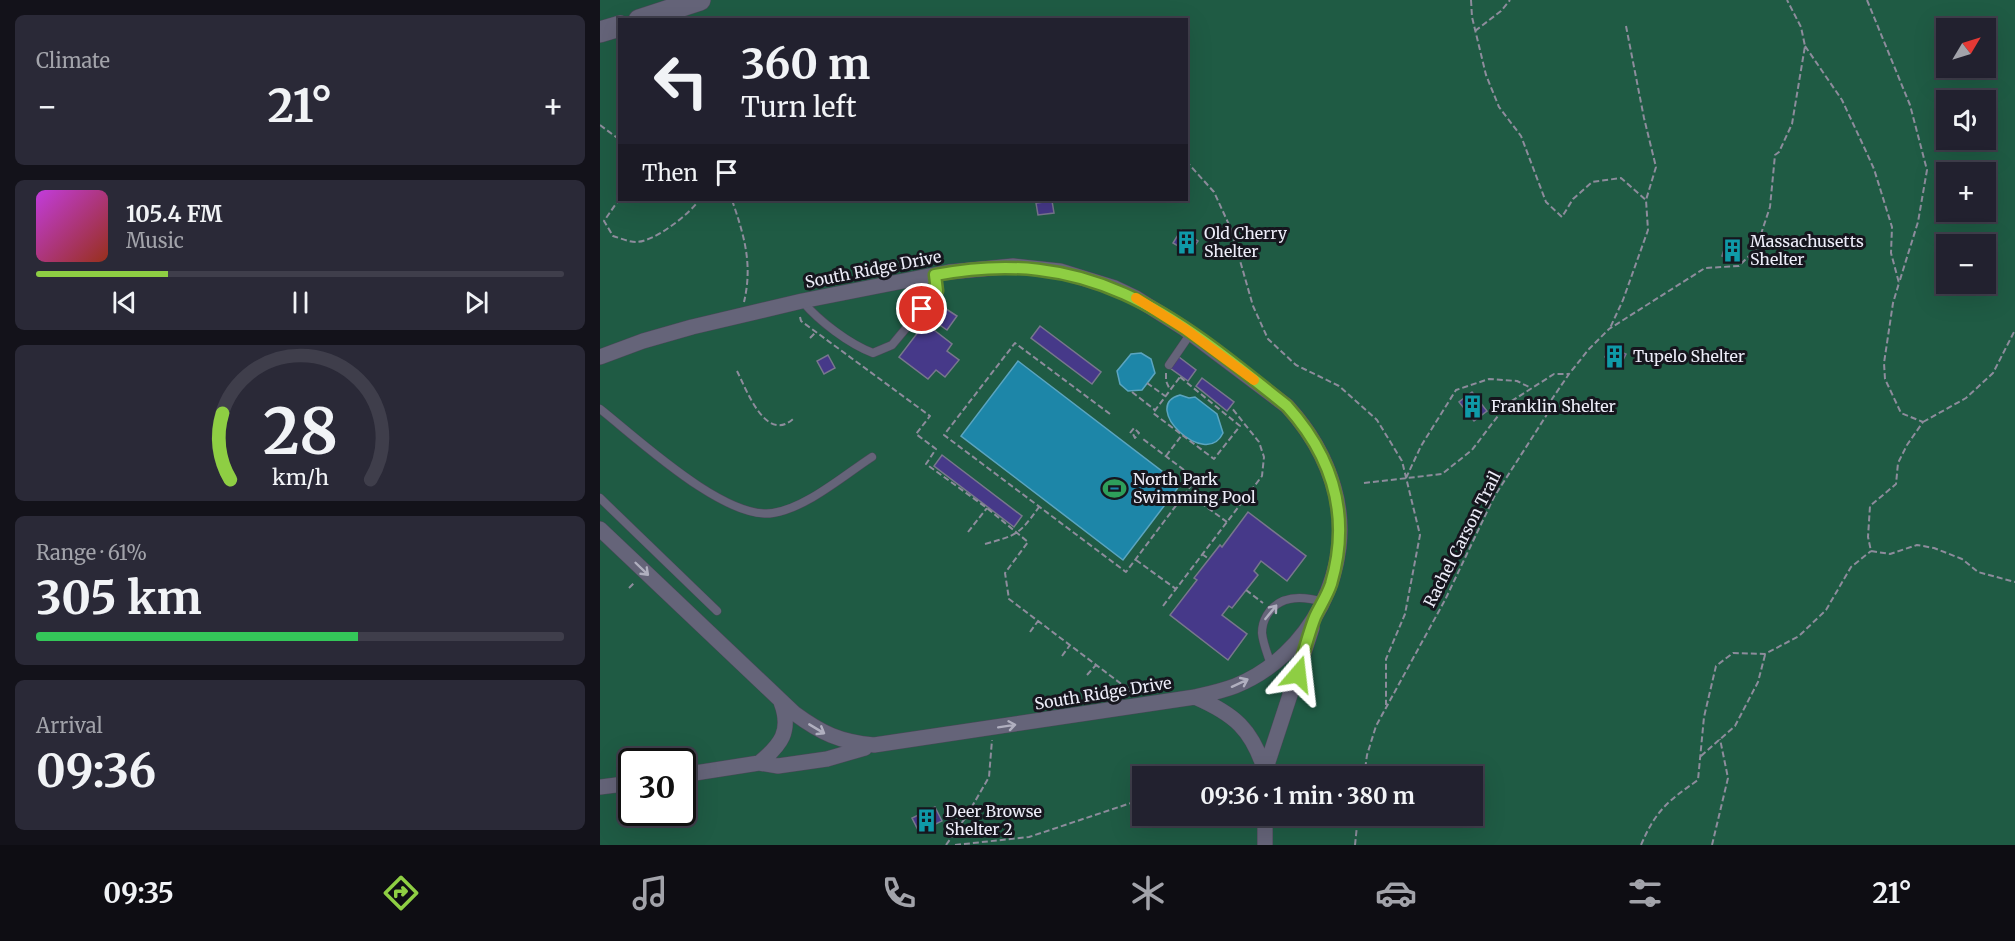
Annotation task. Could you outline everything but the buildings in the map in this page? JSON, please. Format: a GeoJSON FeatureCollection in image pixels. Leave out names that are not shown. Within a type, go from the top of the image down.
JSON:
{"type":"FeatureCollection","features":[{"type":"Feature","properties":{"kind":"main road"},"geometry":{"type":"LineString","coordinates":[[645,18],[700,0]]}},
{"type":"Feature","properties":{"kind":"main road"},"geometry":{"type":"LineString","coordinates":[[600,32],[618,27]]}},
{"type":"Feature","properties":{"kind":"street","name":"South Ridge Drive"},"geometry":{"type":"LineString","coordinates":[[600,357],[643,341],[742,314],[935,275],[988,267],[1013,266],[1060,271],[1115,288],[1157,309],[1287,406],[1304,425],[1325,461],[1335,489],[1339,514],[1339,536],[1330,585],[1323,602],[1304,634],[1271,665],[1236,686],[1195,697],[874,745],[827,759],[778,766],[759,764],[696,773]]}},
{"type":"Feature","properties":{"kind":"street","name":"South Ridge Drive"},"geometry":{"type":"LineString","coordinates":[[600,529],[794,714],[822,733],[848,742],[874,745]]}},
{"type":"Feature","properties":{"kind":"street","name":"South Ridge Drive"},"geometry":{"type":"LineString","coordinates":[[1268,766],[1315,617]]}},
{"type":"Feature","properties":{"kind":"street","name":"South Ridge Drive"},"geometry":{"type":"LineString","coordinates":[[1195,697],[1231,715],[1242,725],[1259,751],[1263,766]]}},
{"type":"Feature","properties":{"kind":"street"},"geometry":{"type":"LineString","coordinates":[[759,764],[773,751],[785,732],[785,714],[781,702]]}},
{"type":"Feature","properties":{"kind":"street"},"geometry":{"type":"LineString","coordinates":[[600,788],[618,785]]}},
{"type":"Feature","properties":{"kind":"street"},"geometry":{"type":"LineString","coordinates":[[1265,826],[1265,845]]}},
{"type":"Feature","properties":{"kind":"lane"},"geometry":{"type":"LineString","coordinates":[[802,301],[813,314],[862,349],[873,353],[892,345],[937,291],[935,275]]}},
{"type":"Feature","properties":{"kind":"lane"},"geometry":{"type":"LineString","coordinates":[[1168,365],[1191,333]]}},
{"type":"Feature","properties":{"kind":"lane"},"geometry":{"type":"LineString","coordinates":[[600,409],[710,494],[732,505],[761,514],[789,509],[872,457]]}},
{"type":"Feature","properties":{"kind":"lane"},"geometry":{"type":"LineString","coordinates":[[600,498],[717,611]]}},
{"type":"Feature","properties":{"kind":"lane"},"geometry":{"type":"LineString","coordinates":[[1271,665],[1262,632],[1265,619],[1271,609],[1290,598],[1309,598],[1323,602]]}},
{"type":"Feature","properties":{"kind":"path"},"geometry":{"type":"LineString","coordinates":[[1471,0],[1475,31],[1486,75],[1499,107],[1521,136],[1546,202],[1562,218],[1573,199],[1592,182],[1622,178],[1646,200]]}},
{"type":"Feature","properties":{"kind":"path"},"geometry":{"type":"LineString","coordinates":[[1475,31],[1501,11],[1510,0]]}},
{"type":"Feature","properties":{"kind":"path","name":"Rachel Carson Trail"},"geometry":{"type":"LineString","coordinates":[[1366,766],[1376,726],[1445,600],[1494,497],[1546,416],[1552,399],[1569,374],[1589,349],[1610,329],[1705,268],[1739,266],[1756,249],[1770,207],[1775,155],[1779,152],[1792,124],[1805,46],[1801,27],[1787,0]]}},
{"type":"Feature","properties":{"kind":"path"},"geometry":{"type":"LineString","coordinates":[[1867,0],[1910,105],[1927,170],[1918,222],[1893,303],[1884,363],[1885,379],[1900,413],[1923,422]]}},
{"type":"Feature","properties":{"kind":"path"},"geometry":{"type":"LineString","coordinates":[[1610,329],[1648,230],[1646,200],[1656,167],[1626,26]]}},
{"type":"Feature","properties":{"kind":"path"},"geometry":{"type":"LineString","coordinates":[[1805,46],[1842,100],[1875,169],[1892,227],[1892,253],[1899,283]]}},
{"type":"Feature","properties":{"kind":"path"},"geometry":{"type":"LineString","coordinates":[[600,124],[618,138]]}},
{"type":"Feature","properties":{"kind":"path"},"geometry":{"type":"LineString","coordinates":[[1188,162],[1214,192],[1231,229],[1253,306],[1268,339],[1296,365],[1339,386],[1377,420],[1402,461],[1420,536],[1405,614],[1386,659],[1386,708]]}},
{"type":"Feature","properties":{"kind":"path"},"geometry":{"type":"LineString","coordinates":[[618,201],[604,221],[613,236],[637,243],[663,232],[694,208],[698,201]]}},
{"type":"Feature","properties":{"kind":"path"},"geometry":{"type":"LineString","coordinates":[[732,201],[745,239],[749,282],[742,314]]}},
{"type":"Feature","properties":{"kind":"path"},"geometry":{"type":"LineString","coordinates":[[800,317],[801,321],[930,416],[916,434],[936,449],[926,464],[987,508],[1028,542],[1005,573],[1009,598],[1132,690],[1130,692]]}},
{"type":"Feature","properties":{"kind":"path"},"geometry":{"type":"LineString","coordinates":[[1871,551],[1868,537],[1870,506],[1896,484],[1898,463],[1907,445],[1923,422],[1966,398],[1993,373],[2015,330]]}},
{"type":"Feature","properties":{"kind":"path"},"geometry":{"type":"LineString","coordinates":[[810,338],[816,332]]}},
{"type":"Feature","properties":{"kind":"path"},"geometry":{"type":"LineString","coordinates":[[1110,414],[1015,343],[944,435],[1126,572],[1196,479],[1143,439]]}},
{"type":"Feature","properties":{"kind":"path"},"geometry":{"type":"LineString","coordinates":[[1168,365],[1165,374],[1170,390]]}},
{"type":"Feature","properties":{"kind":"path"},"geometry":{"type":"LineString","coordinates":[[737,371],[760,414],[770,423],[780,425],[795,417]]}},
{"type":"Feature","properties":{"kind":"path"},"geometry":{"type":"LineString","coordinates":[[1364,483],[1442,474],[1472,450],[1507,404],[1554,374],[1569,374]]}},
{"type":"Feature","properties":{"kind":"path"},"geometry":{"type":"LineString","coordinates":[[1180,377],[1240,426],[1214,459],[1153,413],[1165,396],[1180,377]]}},
{"type":"Feature","properties":{"kind":"path"},"geometry":{"type":"LineString","coordinates":[[1406,478],[1421,446],[1456,390],[1489,379],[1517,381],[1532,388]]}},
{"type":"Feature","properties":{"kind":"path"},"geometry":{"type":"LineString","coordinates":[[1147,383],[1165,396]]}},
{"type":"Feature","properties":{"kind":"path"},"geometry":{"type":"LineString","coordinates":[[1132,392],[1155,410]]}},
{"type":"Feature","properties":{"kind":"path"},"geometry":{"type":"LineString","coordinates":[[1162,606],[1262,476],[1264,457],[1259,442],[1231,406]]}},
{"type":"Feature","properties":{"kind":"path"},"geometry":{"type":"LineString","coordinates":[[1166,456],[1182,435]]}},
{"type":"Feature","properties":{"kind":"path"},"geometry":{"type":"LineString","coordinates":[[1186,492],[1227,522]]}},
{"type":"Feature","properties":{"kind":"path"},"geometry":{"type":"LineString","coordinates":[[985,544],[1023,530],[1039,507]]}},
{"type":"Feature","properties":{"kind":"path"},"geometry":{"type":"LineString","coordinates":[[969,532],[987,508]]}},
{"type":"Feature","properties":{"kind":"path"},"geometry":{"type":"LineString","coordinates":[[1641,845],[1648,828],[1668,801],[1698,780],[1704,717],[1716,666],[1733,653],[1765,654],[1799,636],[1826,609],[1851,567],[1871,551],[1890,554],[1917,545],[1934,548],[1962,559],[1978,572],[2015,582]]}},
{"type":"Feature","properties":{"kind":"path"},"geometry":{"type":"LineString","coordinates":[[1202,554],[1209,559]]}},
{"type":"Feature","properties":{"kind":"path"},"geometry":{"type":"LineString","coordinates":[[1136,560],[1176,590]]}},
{"type":"Feature","properties":{"kind":"path"},"geometry":{"type":"LineString","coordinates":[[628,588],[637,580]]}},
{"type":"Feature","properties":{"kind":"path"},"geometry":{"type":"LineString","coordinates":[[1246,590],[1271,609]]}},
{"type":"Feature","properties":{"kind":"path"},"geometry":{"type":"LineString","coordinates":[[1030,632],[1038,621]]}},
{"type":"Feature","properties":{"kind":"path"},"geometry":{"type":"LineString","coordinates":[[1062,656],[1070,645]]}},
{"type":"Feature","properties":{"kind":"path"},"geometry":{"type":"LineString","coordinates":[[1701,756],[1735,726],[1758,682],[1765,654]]}},
{"type":"Feature","properties":{"kind":"path"},"geometry":{"type":"LineString","coordinates":[[1087,675],[1096,665]]}},
{"type":"Feature","properties":{"kind":"path"},"geometry":{"type":"LineString","coordinates":[[946,845],[966,817],[989,777],[993,728]]}},
{"type":"Feature","properties":{"kind":"path"},"geometry":{"type":"LineString","coordinates":[[1712,845],[1728,778],[1720,740]]}},
{"type":"Feature","properties":{"kind":"path"},"geometry":{"type":"LineString","coordinates":[[955,845],[1029,837],[1132,803]]}},
{"type":"Feature","properties":{"kind":"path"},"geometry":{"type":"LineString","coordinates":[[1355,845],[1357,826]]}},
{"type":"Feature","properties":{"kind":"green space"},"geometry":{"type":"Polygon","coordinates":[[[600,0],[2015,0],[2015,845],[600,845],[600,0]]]}},
{"type":"Feature","properties":{"kind":"water"},"geometry":{"type":"Polygon","coordinates":[[[1141,353],[1151,359],[1155,373],[1142,390],[1128,391],[1120,384],[1117,371],[1131,354],[1141,353]]]}},
{"type":"Feature","properties":{"kind":"water"},"geometry":{"type":"Polygon","coordinates":[[[1018,361],[1180,485],[1123,560],[961,436],[1018,361]]]}},
{"type":"Feature","properties":{"kind":"water"},"geometry":{"type":"Polygon","coordinates":[[[1180,395],[1195,397],[1217,414],[1223,433],[1215,442],[1203,444],[1191,440],[1171,422],[1167,411],[1169,401],[1180,395]]]}},
{"type":"Feature","properties":{"kind":"slow traffic"},"geometry":{"type":"LineString","coordinates":[[1136,298],[1157,309],[1254,380]]}},
{"type":"Feature","properties":{"kind":"place","name":"Old Cherry Shelter"},"geometry":{"type":"Point","coordinates":[1186,242]}},
{"type":"Feature","properties":{"kind":"place","name":"Massachusetts Shelter"},"geometry":{"type":"Point","coordinates":[1732,250]}},
{"type":"Feature","properties":{"kind":"place","name":"Tupelo Shelter"},"geometry":{"type":"Point","coordinates":[1615,356]}},
{"type":"Feature","properties":{"kind":"place","name":"Franklin Shelter"},"geometry":{"type":"Point","coordinates":[1473,406]}},
{"type":"Feature","properties":{"kind":"place","name":"North Park Swimming Pool"},"geometry":{"type":"Point","coordinates":[1115,488]}},
{"type":"Feature","properties":{"kind":"place","name":"Deer Browse Shelter 2"},"geometry":{"type":"Point","coordinates":[927,820]}},
{"type":"Feature","properties":{"kind":"route"},"geometry":{"type":"LineString","coordinates":[[922,309],[937,291],[935,275],[988,267],[1013,266],[1060,271],[1115,288],[1157,309],[1287,406],[1304,425],[1325,461],[1335,489],[1339,514],[1337,556],[1330,585],[1315,617],[1298,674]]}}]}
